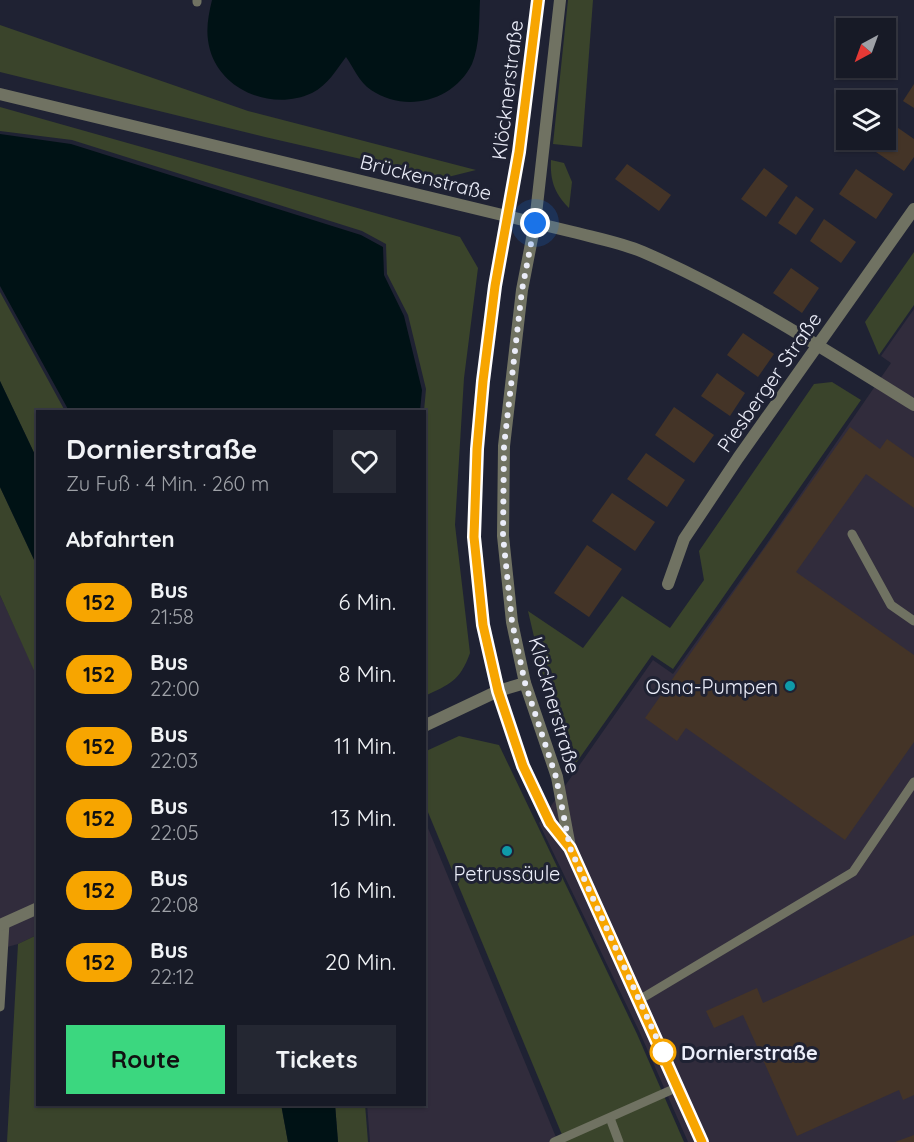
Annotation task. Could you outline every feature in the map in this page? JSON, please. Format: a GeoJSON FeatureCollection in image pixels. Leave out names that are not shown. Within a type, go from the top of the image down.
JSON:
{"type":"FeatureCollection","features":[{"type":"Feature","properties":{"kind":"street","name":"Klöcknerstraße"},"geometry":{"type":"LineString","coordinates":[[538,0],[519,152],[495,286],[483,381],[477,449],[474,537],[483,625],[498,691],[523,766],[550,823],[570,848]]}},
{"type":"Feature","properties":{"kind":"street","name":"Klöcknerstraße"},"geometry":{"type":"LineString","coordinates":[[561,0],[535,223],[522,290],[504,446],[503,536],[512,622],[525,683],[556,777],[570,848],[702,1142]]}},
{"type":"Feature","properties":{"kind":"street","name":"Brückenstraße"},"geometry":{"type":"LineString","coordinates":[[0,94],[535,223],[641,251],[713,286],[819,346],[914,405]]}},
{"type":"Feature","properties":{"kind":"street","name":"Piesberger Straße"},"geometry":{"type":"LineString","coordinates":[[668,584],[684,539],[914,209]]}},
{"type":"Feature","properties":{"kind":"street"},"geometry":{"type":"LineString","coordinates":[[426,725],[498,691],[525,683]]}},
{"type":"Feature","properties":{"kind":"street"},"geometry":{"type":"LineString","coordinates":[[3,924],[36,909]]}},
{"type":"Feature","properties":{"kind":"lane"},"geometry":{"type":"LineString","coordinates":[[852,534],[891,605],[914,621]]}},
{"type":"Feature","properties":{"kind":"lane"},"geometry":{"type":"LineString","coordinates":[[639,1000],[853,872],[914,782]]}},
{"type":"Feature","properties":{"kind":"lane"},"geometry":{"type":"LineString","coordinates":[[0,1007],[3,924]]}},
{"type":"Feature","properties":{"kind":"lane"},"geometry":{"type":"LineString","coordinates":[[554,1142],[678,1088]]}},
{"type":"Feature","properties":{"kind":"lane"},"geometry":{"type":"LineString","coordinates":[[610,1118],[620,1142]]}},
{"type":"Feature","properties":{"kind":"shaded area"},"geometry":{"type":"Polygon","coordinates":[[[212,0],[480,0],[479,32],[472,64],[464,77],[441,95],[427,100],[398,101],[384,97],[363,83],[346,57],[318,90],[297,98],[282,100],[251,94],[238,87],[216,65],[210,50],[207,31],[212,0]]]}},
{"type":"Feature","properties":{"kind":"shaded area"},"geometry":{"type":"Polygon","coordinates":[[[0,134],[71,144],[361,235],[383,247],[384,275],[404,316],[422,390],[420,410],[68,410],[0,286],[0,134]]]}},
{"type":"Feature","properties":{"kind":"shaded area"},"geometry":{"type":"Polygon","coordinates":[[[914,309],[914,1142],[688,1142],[640,1033],[539,823],[653,660],[673,674],[763,549],[891,363],[881,356],[914,309]]]}},
{"type":"Feature","properties":{"kind":"shaded area"},"geometry":{"type":"Polygon","coordinates":[[[0,381],[36,457],[36,564],[0,487],[0,381]]]}},
{"type":"Feature","properties":{"kind":"shaded area"},"geometry":{"type":"Polygon","coordinates":[[[0,595],[36,673],[36,935],[0,949],[0,595]]]}},
{"type":"Feature","properties":{"kind":"shaded area"},"geometry":{"type":"Polygon","coordinates":[[[426,823],[558,1142],[370,1142],[367,1106],[426,1106],[426,823]]]}},
{"type":"Feature","properties":{"kind":"shaded area"},"geometry":{"type":"Polygon","coordinates":[[[281,1106],[335,1106],[338,1142],[288,1142],[281,1106]]]}},
{"type":"Feature","properties":{"kind":"green space"},"geometry":{"type":"Polygon","coordinates":[[[568,0],[593,0],[582,147],[553,144],[568,0]]]}},
{"type":"Feature","properties":{"kind":"green space"},"geometry":{"type":"Polygon","coordinates":[[[0,25],[248,111],[476,170],[444,178],[0,72],[0,25]]]}},
{"type":"Feature","properties":{"kind":"green space"},"geometry":{"type":"Polygon","coordinates":[[[0,107],[460,237],[478,268],[464,378],[455,525],[470,653],[458,676],[426,696],[426,410],[424,410],[426,389],[408,315],[387,274],[386,244],[362,231],[72,140],[0,131],[0,107]]]}},
{"type":"Feature","properties":{"kind":"green space"},"geometry":{"type":"Polygon","coordinates":[[[551,160],[564,163],[572,182],[569,208],[554,186],[551,160]]]}},
{"type":"Feature","properties":{"kind":"green space"},"geometry":{"type":"Polygon","coordinates":[[[914,252],[914,305],[879,355],[865,322],[914,252]]]}},
{"type":"Feature","properties":{"kind":"green space"},"geometry":{"type":"Polygon","coordinates":[[[0,292],[64,410],[36,410],[36,457],[0,381],[0,292]]]}},
{"type":"Feature","properties":{"kind":"green space"},"geometry":{"type":"Polygon","coordinates":[[[832,382],[861,400],[673,669],[652,655],[574,766],[548,697],[528,611],[583,648],[622,596],[670,628],[704,580],[699,551],[814,384],[832,382]]]}},
{"type":"Feature","properties":{"kind":"green space"},"geometry":{"type":"Polygon","coordinates":[[[0,487],[36,564],[36,675],[0,595],[0,487]]]}},
{"type":"Feature","properties":{"kind":"green space"},"geometry":{"type":"Polygon","coordinates":[[[459,736],[499,745],[637,1034],[684,1142],[565,1142],[426,807],[426,751],[459,736]]]}},
{"type":"Feature","properties":{"kind":"green space"},"geometry":{"type":"Polygon","coordinates":[[[36,935],[36,1106],[281,1106],[288,1142],[7,1142],[18,944],[36,935]]]}},
{"type":"Feature","properties":{"kind":"green space"},"geometry":{"type":"Polygon","coordinates":[[[335,1106],[365,1106],[368,1142],[338,1142],[335,1106]]]}},
{"type":"Feature","properties":{"kind":"building"},"geometry":{"type":"Polygon","coordinates":[[[914,84],[914,108],[903,101],[914,84]]]}},
{"type":"Feature","properties":{"kind":"building"},"geometry":{"type":"Polygon","coordinates":[[[896,126],[914,139],[914,157],[904,171],[873,150],[896,150],[896,126]]]}},
{"type":"Feature","properties":{"kind":"building"},"geometry":{"type":"Polygon","coordinates":[[[627,164],[671,195],[659,211],[615,179],[627,164]]]}},
{"type":"Feature","properties":{"kind":"building"},"geometry":{"type":"Polygon","coordinates":[[[764,168],[788,186],[766,217],[741,199],[764,168]]]}},
{"type":"Feature","properties":{"kind":"building"},"geometry":{"type":"Polygon","coordinates":[[[856,169],[893,194],[876,219],[839,194],[856,169]]]}},
{"type":"Feature","properties":{"kind":"building"},"geometry":{"type":"Polygon","coordinates":[[[796,196],[814,209],[796,235],[778,223],[796,196]]]}},
{"type":"Feature","properties":{"kind":"building"},"geometry":{"type":"Polygon","coordinates":[[[824,219],[856,242],[841,263],[810,241],[824,219]]]}},
{"type":"Feature","properties":{"kind":"building"},"geometry":{"type":"Polygon","coordinates":[[[791,268],[819,288],[802,313],[773,293],[791,268]]]}},
{"type":"Feature","properties":{"kind":"building"},"geometry":{"type":"Polygon","coordinates":[[[743,333],[774,354],[758,377],[727,355],[743,333]]]}},
{"type":"Feature","properties":{"kind":"building"},"geometry":{"type":"Polygon","coordinates":[[[717,373],[745,393],[730,416],[701,396],[717,373]]]}},
{"type":"Feature","properties":{"kind":"building"},"geometry":{"type":"Polygon","coordinates":[[[674,407],[714,435],[694,463],[655,435],[674,407]]]}},
{"type":"Feature","properties":{"kind":"building","name":"Osna-Pumpen"},"geometry":{"type":"Polygon","coordinates":[[[850,427],[880,449],[887,439],[914,458],[914,508],[866,474],[796,572],[914,655],[914,742],[845,840],[686,728],[677,741],[645,718],[850,427]]]}},
{"type":"Feature","properties":{"kind":"building"},"geometry":{"type":"Polygon","coordinates":[[[646,453],[685,480],[667,507],[627,479],[646,453]]]}},
{"type":"Feature","properties":{"kind":"building"},"geometry":{"type":"Polygon","coordinates":[[[612,493],[655,522],[635,551],[592,521],[612,493]]]}},
{"type":"Feature","properties":{"kind":"building"},"geometry":{"type":"Polygon","coordinates":[[[587,545],[622,569],[589,617],[554,593],[587,545]]]}},
{"type":"Feature","properties":{"kind":"building"},"geometry":{"type":"Polygon","coordinates":[[[914,935],[914,1095],[903,1100],[899,1090],[797,1136],[743,1015],[714,1028],[706,1011],[757,988],[763,1003],[914,935]]]}},
{"type":"Feature","properties":{"kind":"building"},"geometry":{"type":"Polygon","coordinates":[[[914,1135],[914,1142],[895,1142],[914,1135]]]}},
{"type":"Feature","properties":{"kind":"bus line","name":"152"},"geometry":{"type":"LineString","coordinates":[[538,0],[519,152],[495,286],[477,449],[474,537],[483,625],[498,691],[523,766],[550,823],[570,848],[702,1142]]}},
{"type":"Feature","properties":{"kind":"place","name":"Osna-Pumpen"},"geometry":{"type":"Point","coordinates":[790,686]}},
{"type":"Feature","properties":{"kind":"place","name":"Petrussäule"},"geometry":{"type":"Point","coordinates":[507,851]}},
{"type":"Feature","properties":{"kind":"place","name":"Dornierstraße"},"geometry":{"type":"Point","coordinates":[663,1052]}},
{"type":"Feature","properties":{"kind":"route"},"geometry":{"type":"LineString","coordinates":[[535,223],[522,290],[504,446],[503,536],[512,622],[525,683],[556,777],[570,848],[663,1052]]}}]}
